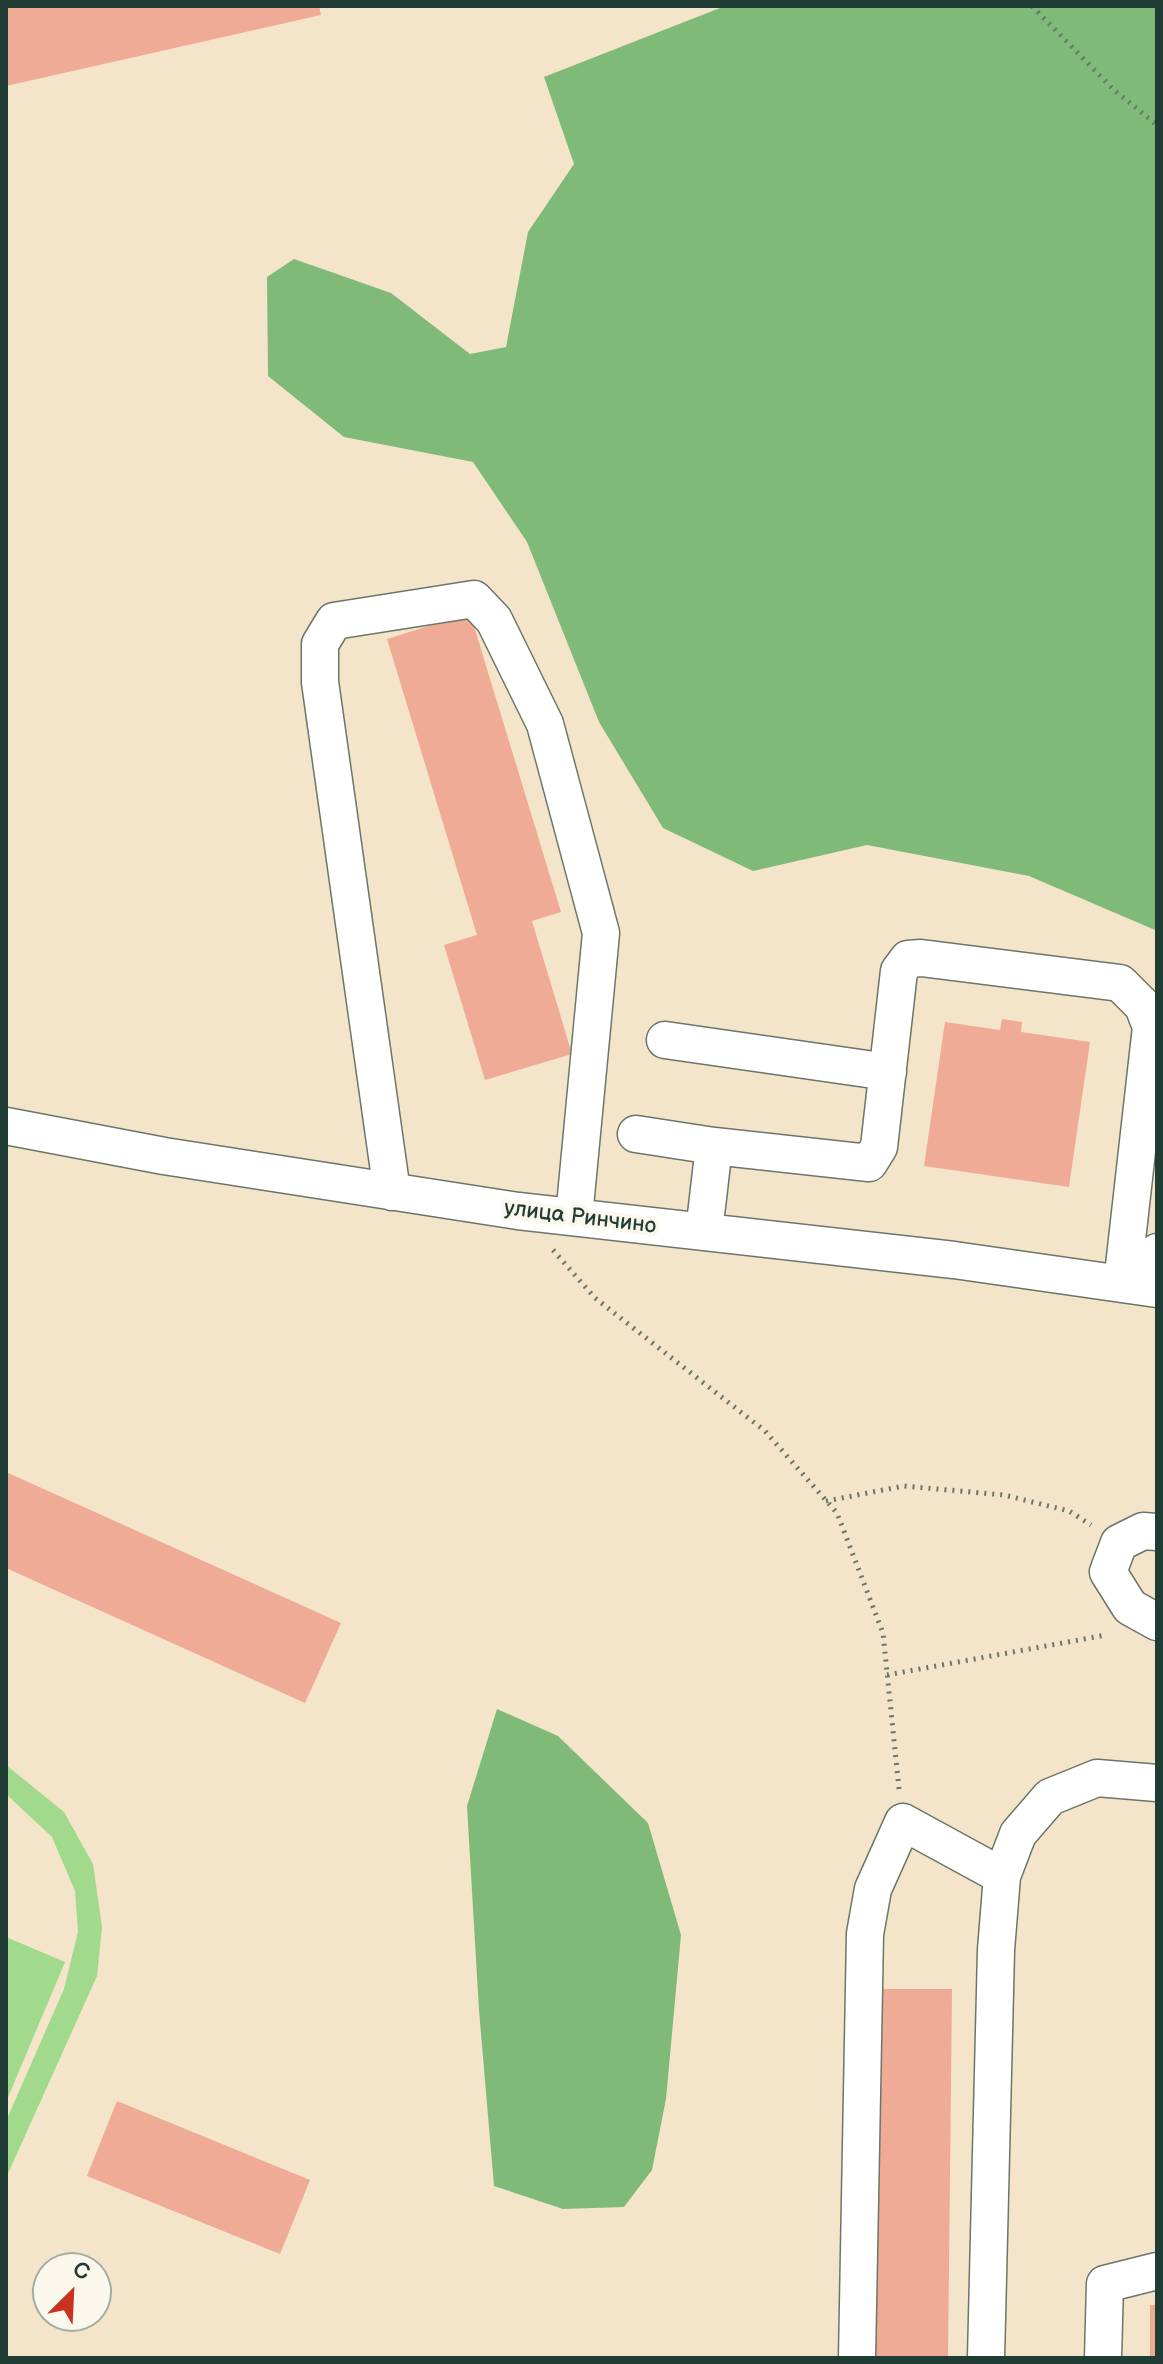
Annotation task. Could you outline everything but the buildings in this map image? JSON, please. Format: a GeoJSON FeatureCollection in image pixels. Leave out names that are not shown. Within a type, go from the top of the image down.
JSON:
{"type":"FeatureCollection","features":[{"type":"Feature","properties":{"kind":"street"},"geometry":{"type":"LineString","coordinates":[[392,1192],[320,682],[320,644],[334,621],[474,599],[494,620],[545,724],[601,933],[574,1217]]}},
{"type":"Feature","properties":{"kind":"street"},"geometry":{"type":"LineString","coordinates":[[636,1134],[869,1163],[879,1147],[899,971],[908,959],[921,958],[1120,983],[1143,1006],[1151,1027],[1143,1287]]}},
{"type":"Feature","properties":{"kind":"street"},"geometry":{"type":"LineString","coordinates":[[665,1040],[888,1072]]}},
{"type":"Feature","properties":{"kind":"street","name":"улица Ринчино"},"geometry":{"type":"LineString","coordinates":[[6,1126],[164,1156],[518,1211],[954,1260],[1143,1287]]}},
{"type":"Feature","properties":{"kind":"street"},"geometry":{"type":"LineString","coordinates":[[704,1232],[714,1146]]}},
{"type":"Feature","properties":{"kind":"street"},"geometry":{"type":"LineString","coordinates":[[1143,1287],[1157,1252]]}},
{"type":"Feature","properties":{"kind":"street"},"geometry":{"type":"LineString","coordinates":[[1157,1532],[1143,1531],[1119,1543],[1108,1572],[1130,1607],[1157,1622]]}},
{"type":"Feature","properties":{"kind":"street"},"geometry":{"type":"LineString","coordinates":[[986,2358],[996,1950],[1002,1876],[1018,1834],[1050,1797],[1097,1778],[1157,1783]]}},
{"type":"Feature","properties":{"kind":"street"},"geometry":{"type":"LineString","coordinates":[[857,2358],[865,1934],[873,1889],[903,1822],[1002,1876]]}},
{"type":"Feature","properties":{"kind":"street"},"geometry":{"type":"LineString","coordinates":[[1103,2358],[1105,2284],[1157,2271]]}},
{"type":"Feature","properties":{"kind":"path"},"geometry":{"type":"LineString","coordinates":[[1032,6],[1114,90],[1157,125]]}},
{"type":"Feature","properties":{"kind":"path"},"geometry":{"type":"LineString","coordinates":[[518,1211],[595,1298],[765,1431],[837,1513],[883,1633],[903,1822]]}},
{"type":"Feature","properties":{"kind":"path"},"geometry":{"type":"LineString","coordinates":[[826,1501],[904,1486],[1004,1495],[1069,1511],[1119,1543]]}},
{"type":"Feature","properties":{"kind":"path"},"geometry":{"type":"LineString","coordinates":[[887,1675],[1112,1634]]}},
{"type":"Feature","properties":{"kind":"green space"},"geometry":{"type":"Polygon","coordinates":[[[725,6],[1157,6],[1155,930],[1029,876],[867,845],[753,871],[663,828],[599,722],[527,542],[473,462],[344,437],[268,376],[267,277],[294,259],[391,293],[470,354],[506,347],[528,232],[574,164],[544,77],[725,6]]]}},
{"type":"Feature","properties":{"kind":"green space"},"geometry":{"type":"Polygon","coordinates":[[[497,1709],[558,1736],[648,1823],[681,1935],[666,2099],[652,2170],[624,2207],[563,2209],[494,2186],[479,2010],[467,1806],[497,1709]]]}},
{"type":"Feature","properties":{"kind":"green space"},"geometry":{"type":"Polygon","coordinates":[[[6,1765],[64,1812],[93,1864],[102,1927],[97,1976],[6,2178],[6,2121],[64,1989],[78,1932],[75,1891],[52,1837],[6,1794],[6,1765]]]}},
{"type":"Feature","properties":{"kind":"green space"},"geometry":{"type":"Polygon","coordinates":[[[6,1937],[65,1962],[6,2102],[6,1937]]]}}]}
